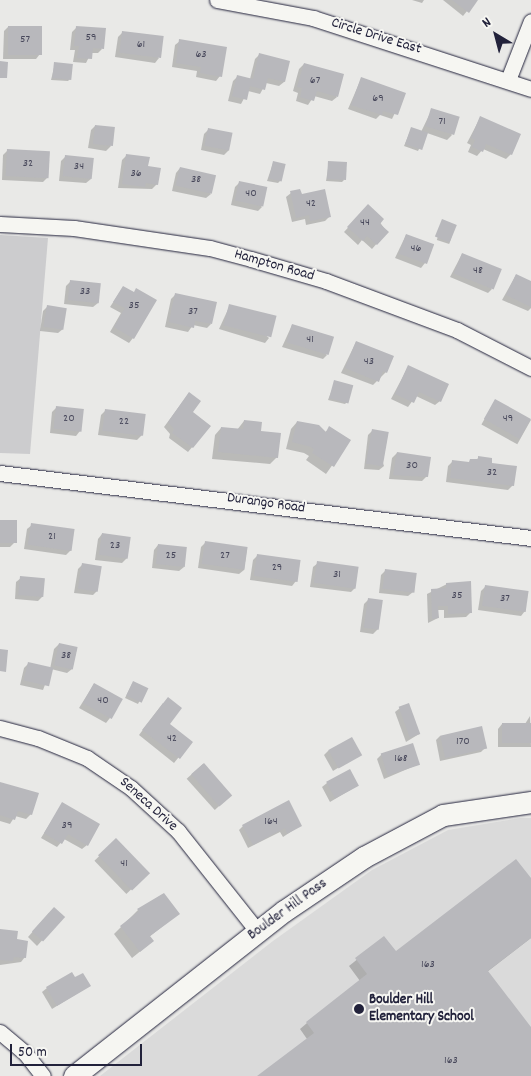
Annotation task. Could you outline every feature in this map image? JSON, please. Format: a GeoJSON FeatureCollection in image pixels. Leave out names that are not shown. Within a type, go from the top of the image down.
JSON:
{"type":"FeatureCollection","features":[{"type":"Feature","properties":{"kind":"street","name":"Circle Drive East"},"geometry":{"type":"LineString","coordinates":[[217,0],[313,18],[531,89]]}},
{"type":"Feature","properties":{"kind":"street"},"geometry":{"type":"LineString","coordinates":[[508,80],[531,21]]}},
{"type":"Feature","properties":{"kind":"street","name":"Hampton Road"},"geometry":{"type":"LineString","coordinates":[[0,224],[74,228],[210,248],[251,259],[326,281],[457,330],[531,368]]}},
{"type":"Feature","properties":{"kind":"street","name":"Durango Road"},"geometry":{"type":"LineString","coordinates":[[0,473],[531,538]]}},
{"type":"Feature","properties":{"kind":"street","name":"Seneca Drive"},"geometry":{"type":"LineString","coordinates":[[0,728],[38,738],[87,758],[131,788],[178,831],[258,932]]}},
{"type":"Feature","properties":{"kind":"street","name":"Boulder Hill Pass"},"geometry":{"type":"LineString","coordinates":[[74,1076],[258,932],[364,857],[443,815],[531,802]]}},
{"type":"Feature","properties":{"kind":"street"},"geometry":{"type":"LineString","coordinates":[[0,1032],[25,1053],[43,1076]]}},
{"type":"Feature","properties":{"kind":"shaded area"},"geometry":{"type":"Polygon","coordinates":[[[0,235],[48,238],[30,454],[0,453],[0,235]]]}},
{"type":"Feature","properties":{"kind":"shaded area","name":"Boulder Hill Elementary School"},"geometry":{"type":"Polygon","coordinates":[[[520,818],[531,818],[531,1076],[100,1076],[273,941],[372,870],[448,830],[520,818]]]}},
{"type":"Feature","properties":{"kind":"building"},"geometry":{"type":"Polygon","coordinates":[[[452,0],[478,0],[469,13],[452,0]]]}},
{"type":"Feature","properties":{"kind":"building"},"geometry":{"type":"Polygon","coordinates":[[[8,26],[42,26],[42,55],[8,55],[8,26]]]}},
{"type":"Feature","properties":{"kind":"building"},"geometry":{"type":"Polygon","coordinates":[[[76,26],[106,28],[104,49],[93,48],[92,59],[77,58],[79,46],[74,46],[76,26]]]}},
{"type":"Feature","properties":{"kind":"building"},"geometry":{"type":"Polygon","coordinates":[[[122,31],[164,36],[161,58],[119,53],[122,31]]]}},
{"type":"Feature","properties":{"kind":"building"},"geometry":{"type":"Polygon","coordinates":[[[179,39],[227,47],[222,77],[200,73],[201,67],[176,63],[179,39]]]}},
{"type":"Feature","properties":{"kind":"building"},"geometry":{"type":"Polygon","coordinates":[[[259,53],[290,61],[285,82],[268,78],[265,90],[250,86],[247,100],[232,96],[237,75],[253,79],[259,53]]]}},
{"type":"Feature","properties":{"kind":"building"},"geometry":{"type":"Polygon","coordinates":[[[0,61],[8,62],[7,78],[0,78],[0,61]]]}},
{"type":"Feature","properties":{"kind":"building"},"geometry":{"type":"Polygon","coordinates":[[[54,62],[73,64],[71,80],[52,78],[54,62]]]}},
{"type":"Feature","properties":{"kind":"building"},"geometry":{"type":"Polygon","coordinates":[[[304,63],[344,74],[338,97],[317,91],[314,101],[300,97],[302,88],[297,87],[304,63]]]}},
{"type":"Feature","properties":{"kind":"building"},"geometry":{"type":"Polygon","coordinates":[[[361,77],[406,93],[398,115],[383,111],[382,115],[351,105],[361,77]]]}},
{"type":"Feature","properties":{"kind":"building"},"geometry":{"type":"Polygon","coordinates":[[[431,108],[460,117],[454,135],[425,126],[431,108]]]}},
{"type":"Feature","properties":{"kind":"building"},"geometry":{"type":"Polygon","coordinates":[[[480,116],[521,134],[512,155],[486,144],[483,152],[472,147],[475,140],[471,138],[480,116]]]}},
{"type":"Feature","properties":{"kind":"building"},"geometry":{"type":"Polygon","coordinates":[[[95,125],[115,127],[113,146],[93,144],[95,125]]]}},
{"type":"Feature","properties":{"kind":"building"},"geometry":{"type":"Polygon","coordinates":[[[411,127],[428,133],[422,150],[405,144],[411,127]]]}},
{"type":"Feature","properties":{"kind":"building"},"geometry":{"type":"Polygon","coordinates":[[[208,128],[233,133],[229,150],[205,146],[208,128]]]}},
{"type":"Feature","properties":{"kind":"building"},"geometry":{"type":"Polygon","coordinates":[[[7,149],[50,151],[49,178],[6,176],[7,149]]]}},
{"type":"Feature","properties":{"kind":"building"},"geometry":{"type":"Polygon","coordinates":[[[126,154],[150,157],[148,166],[161,168],[158,185],[146,183],[145,187],[122,184],[126,154]]]}},
{"type":"Feature","properties":{"kind":"building"},"geometry":{"type":"Polygon","coordinates":[[[65,155],[94,158],[92,179],[63,176],[65,155]]]}},
{"type":"Feature","properties":{"kind":"building"},"geometry":{"type":"Polygon","coordinates":[[[273,161],[286,164],[282,181],[269,179],[273,161]]]}},
{"type":"Feature","properties":{"kind":"building"},"geometry":{"type":"Polygon","coordinates":[[[328,161],[347,162],[346,180],[327,179],[328,161]]]}},
{"type":"Feature","properties":{"kind":"building"},"geometry":{"type":"Polygon","coordinates":[[[180,167],[216,175],[212,194],[176,186],[180,167]]]}},
{"type":"Feature","properties":{"kind":"building"},"geometry":{"type":"Polygon","coordinates":[[[239,181],[267,187],[263,207],[235,201],[239,181]]]}},
{"type":"Feature","properties":{"kind":"building"},"geometry":{"type":"Polygon","coordinates":[[[300,189],[302,194],[325,189],[331,217],[310,221],[309,215],[296,218],[290,191],[300,189]]]}},
{"type":"Feature","properties":{"kind":"building"},"geometry":{"type":"Polygon","coordinates":[[[368,204],[384,219],[380,224],[389,232],[377,245],[367,236],[363,241],[347,227],[368,204]]]}},
{"type":"Feature","properties":{"kind":"building"},"geometry":{"type":"Polygon","coordinates":[[[442,219],[457,225],[450,243],[435,237],[442,219]]]}},
{"type":"Feature","properties":{"kind":"building"},"geometry":{"type":"Polygon","coordinates":[[[406,234],[434,244],[427,264],[399,254],[406,234]]]}},
{"type":"Feature","properties":{"kind":"building"},"geometry":{"type":"Polygon","coordinates":[[[462,253],[502,269],[494,290],[454,273],[462,253]]]}},
{"type":"Feature","properties":{"kind":"building"},"geometry":{"type":"Polygon","coordinates":[[[516,274],[531,281],[531,307],[506,295],[516,274]]]}},
{"type":"Feature","properties":{"kind":"building"},"geometry":{"type":"Polygon","coordinates":[[[70,280],[101,283],[99,303],[68,300],[70,280]]]}},
{"type":"Feature","properties":{"kind":"building"},"geometry":{"type":"Polygon","coordinates":[[[123,286],[134,292],[136,288],[157,300],[134,339],[114,327],[125,308],[113,302],[123,286]]]}},
{"type":"Feature","properties":{"kind":"building"},"geometry":{"type":"Polygon","coordinates":[[[175,293],[217,302],[212,324],[195,321],[194,328],[169,322],[175,293]]]}},
{"type":"Feature","properties":{"kind":"building"},"geometry":{"type":"Polygon","coordinates":[[[229,304],[277,316],[271,337],[224,325],[229,304]]]}},
{"type":"Feature","properties":{"kind":"building"},"geometry":{"type":"Polygon","coordinates":[[[47,305],[67,308],[63,330],[44,327],[47,305]]]}},
{"type":"Feature","properties":{"kind":"building"},"geometry":{"type":"Polygon","coordinates":[[[292,324],[334,337],[329,355],[286,342],[292,324]]]}},
{"type":"Feature","properties":{"kind":"building"},"geometry":{"type":"Polygon","coordinates":[[[356,341],[394,356],[387,373],[383,371],[379,382],[345,368],[356,341]]]}},
{"type":"Feature","properties":{"kind":"building"},"geometry":{"type":"Polygon","coordinates":[[[408,365],[449,384],[441,402],[419,392],[414,403],[395,394],[408,365]]]}},
{"type":"Feature","properties":{"kind":"building"},"geometry":{"type":"Polygon","coordinates":[[[334,380],[353,385],[348,404],[329,398],[334,380]]]}},
{"type":"Feature","properties":{"kind":"building"},"geometry":{"type":"Polygon","coordinates":[[[189,392],[201,401],[193,412],[211,426],[193,448],[172,433],[174,429],[168,422],[189,392]]]}},
{"type":"Feature","properties":{"kind":"building"},"geometry":{"type":"Polygon","coordinates":[[[495,399],[531,419],[520,439],[484,419],[495,399]]]}},
{"type":"Feature","properties":{"kind":"building"},"geometry":{"type":"Polygon","coordinates":[[[56,406],[84,409],[81,432],[54,429],[56,406]]]}},
{"type":"Feature","properties":{"kind":"building"},"geometry":{"type":"Polygon","coordinates":[[[105,409],[146,414],[143,436],[102,431],[105,409]]]}},
{"type":"Feature","properties":{"kind":"building"},"geometry":{"type":"Polygon","coordinates":[[[244,420],[262,422],[261,431],[281,433],[278,458],[218,452],[221,427],[243,429],[244,420]]]}},
{"type":"Feature","properties":{"kind":"building"},"geometry":{"type":"Polygon","coordinates":[[[297,421],[319,425],[326,432],[329,426],[351,440],[334,467],[312,453],[314,449],[311,447],[292,442],[297,421]]]}},
{"type":"Feature","properties":{"kind":"building"},"geometry":{"type":"Polygon","coordinates":[[[372,429],[389,432],[383,466],[366,463],[372,429]]]}},
{"type":"Feature","properties":{"kind":"building"},"geometry":{"type":"Polygon","coordinates":[[[397,452],[431,457],[428,477],[393,475],[397,452]]]}},
{"type":"Feature","properties":{"kind":"building"},"geometry":{"type":"Polygon","coordinates":[[[478,456],[492,458],[492,463],[517,466],[514,486],[450,478],[452,460],[469,462],[470,459],[478,459],[478,456]]]}},
{"type":"Feature","properties":{"kind":"building"},"geometry":{"type":"Polygon","coordinates":[[[0,520],[17,520],[17,543],[0,543],[0,520]]]}},
{"type":"Feature","properties":{"kind":"building"},"geometry":{"type":"Polygon","coordinates":[[[31,523],[75,529],[72,551],[28,545],[31,523]]]}},
{"type":"Feature","properties":{"kind":"building"},"geometry":{"type":"Polygon","coordinates":[[[102,533],[131,537],[128,559],[99,555],[102,533]]]}},
{"type":"Feature","properties":{"kind":"building"},"geometry":{"type":"Polygon","coordinates":[[[205,541],[248,547],[244,570],[202,564],[205,541]]]}},
{"type":"Feature","properties":{"kind":"building"},"geometry":{"type":"Polygon","coordinates":[[[158,544],[187,547],[185,567],[156,564],[158,544]]]}},
{"type":"Feature","properties":{"kind":"building"},"geometry":{"type":"Polygon","coordinates":[[[257,554],[301,560],[298,582],[254,576],[257,554]]]}},
{"type":"Feature","properties":{"kind":"building"},"geometry":{"type":"Polygon","coordinates":[[[317,561],[359,567],[356,589],[314,583],[317,561]]]}},
{"type":"Feature","properties":{"kind":"building"},"geometry":{"type":"Polygon","coordinates":[[[82,563],[102,566],[98,592],[78,589],[82,563]]]}},
{"type":"Feature","properties":{"kind":"building"},"geometry":{"type":"Polygon","coordinates":[[[385,569],[417,573],[414,593],[383,589],[385,569]]]}},
{"type":"Feature","properties":{"kind":"building"},"geometry":{"type":"Polygon","coordinates":[[[20,576],[45,578],[43,597],[18,595],[20,576]]]}},
{"type":"Feature","properties":{"kind":"building"},"geometry":{"type":"Polygon","coordinates":[[[471,581],[472,613],[448,614],[448,606],[438,606],[439,618],[432,619],[431,589],[446,588],[446,583],[471,581]]]}},
{"type":"Feature","properties":{"kind":"building"},"geometry":{"type":"Polygon","coordinates":[[[485,585],[529,591],[526,612],[482,606],[485,585]]]}},
{"type":"Feature","properties":{"kind":"building"},"geometry":{"type":"Polygon","coordinates":[[[368,598],[383,600],[379,630],[364,628],[368,598]]]}},
{"type":"Feature","properties":{"kind":"building"},"geometry":{"type":"Polygon","coordinates":[[[59,643],[78,647],[73,669],[54,665],[59,643]]]}},
{"type":"Feature","properties":{"kind":"building"},"geometry":{"type":"Polygon","coordinates":[[[0,649],[8,650],[6,672],[0,671],[0,649]]]}},
{"type":"Feature","properties":{"kind":"building"},"geometry":{"type":"Polygon","coordinates":[[[28,662],[53,668],[49,686],[24,681],[28,662]]]}},
{"type":"Feature","properties":{"kind":"building"},"geometry":{"type":"Polygon","coordinates":[[[133,681],[148,688],[142,703],[126,696],[133,681]]]}},
{"type":"Feature","properties":{"kind":"building"},"geometry":{"type":"Polygon","coordinates":[[[94,683],[123,699],[112,719],[83,703],[94,683]]]}},
{"type":"Feature","properties":{"kind":"building"},"geometry":{"type":"Polygon","coordinates":[[[168,697],[182,708],[170,724],[193,742],[180,759],[142,730],[168,697]]]}},
{"type":"Feature","properties":{"kind":"building"},"geometry":{"type":"Polygon","coordinates":[[[409,703],[420,734],[410,738],[399,707],[409,703]]]}},
{"type":"Feature","properties":{"kind":"building"},"geometry":{"type":"Polygon","coordinates":[[[502,723],[531,723],[531,743],[502,743],[502,723]]]}},
{"type":"Feature","properties":{"kind":"building"},"geometry":{"type":"Polygon","coordinates":[[[482,726],[487,748],[445,758],[440,736],[482,726]]]}},
{"type":"Feature","properties":{"kind":"building"},"geometry":{"type":"Polygon","coordinates":[[[352,737],[362,755],[339,768],[328,750],[352,737]]]}},
{"type":"Feature","properties":{"kind":"building"},"geometry":{"type":"Polygon","coordinates":[[[413,743],[420,765],[388,775],[381,754],[413,743]]]}},
{"type":"Feature","properties":{"kind":"building"},"geometry":{"type":"Polygon","coordinates":[[[204,763],[232,795],[219,807],[191,774],[204,763]]]}},
{"type":"Feature","properties":{"kind":"building"},"geometry":{"type":"Polygon","coordinates":[[[350,769],[359,786],[335,798],[326,782],[350,769]]]}},
{"type":"Feature","properties":{"kind":"building"},"geometry":{"type":"Polygon","coordinates":[[[0,782],[39,793],[32,815],[18,811],[15,820],[0,815],[0,782]]]}},
{"type":"Feature","properties":{"kind":"building"},"geometry":{"type":"Polygon","coordinates":[[[289,800],[302,826],[287,834],[285,828],[253,845],[242,825],[289,800]]]}},
{"type":"Feature","properties":{"kind":"building"},"geometry":{"type":"Polygon","coordinates":[[[62,802],[100,824],[88,846],[68,834],[62,844],[44,833],[62,802]]]}},
{"type":"Feature","properties":{"kind":"building"},"geometry":{"type":"Polygon","coordinates":[[[116,838],[150,873],[132,891],[98,855],[116,838]]]}},
{"type":"Feature","properties":{"kind":"building"},"geometry":{"type":"Polygon","coordinates":[[[516,859],[531,878],[531,938],[488,971],[531,1027],[531,1076],[257,1076],[314,1033],[306,1022],[367,974],[355,958],[384,936],[396,951],[516,859]]]}},
{"type":"Feature","properties":{"kind":"building"},"geometry":{"type":"Polygon","coordinates":[[[164,893],[180,914],[150,936],[154,941],[140,952],[120,926],[139,911],[137,909],[164,893]]]}},
{"type":"Feature","properties":{"kind":"building"},"geometry":{"type":"Polygon","coordinates":[[[54,907],[65,917],[43,942],[32,932],[54,907]]]}},
{"type":"Feature","properties":{"kind":"building"},"geometry":{"type":"Polygon","coordinates":[[[0,929],[18,931],[17,939],[28,941],[26,958],[14,957],[13,961],[0,960],[0,929]]]}},
{"type":"Feature","properties":{"kind":"building"},"geometry":{"type":"Polygon","coordinates":[[[72,972],[75,977],[83,973],[91,986],[57,1006],[46,987],[72,972]]]}},
{"type":"Feature","properties":{"kind":"place","name":"Boulder Hill Elementary School"},"geometry":{"type":"Point","coordinates":[359,1009]}}]}
